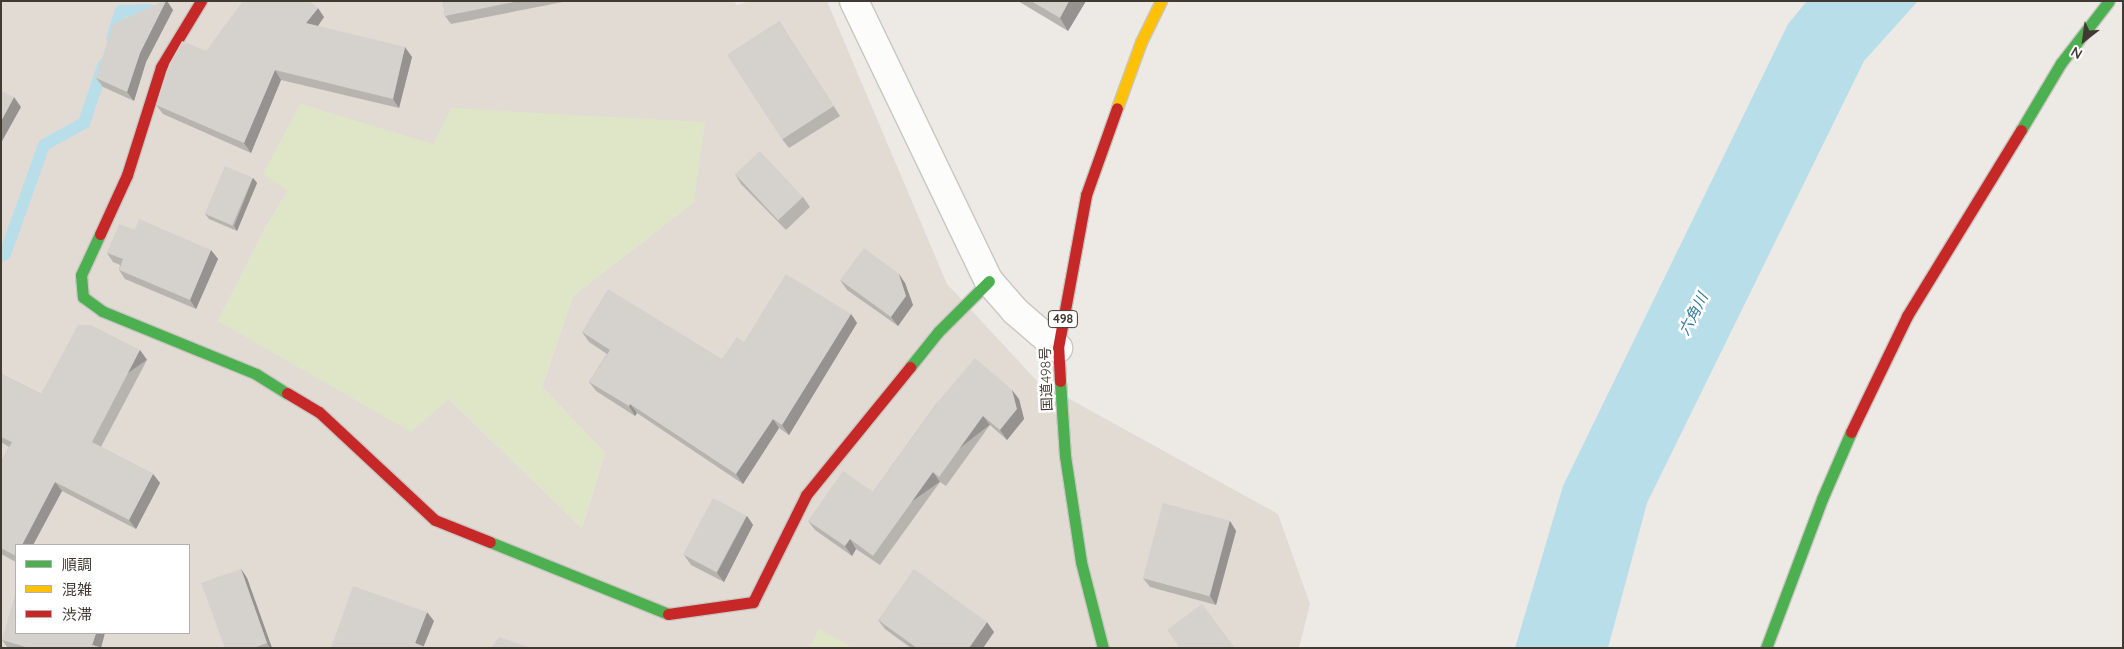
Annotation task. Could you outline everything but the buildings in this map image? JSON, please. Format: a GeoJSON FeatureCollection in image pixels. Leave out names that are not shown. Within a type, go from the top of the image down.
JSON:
{"type":"FeatureCollection","features":[{"type":"Feature","properties":{"kind":"main road"},"geometry":{"type":"LineString","coordinates":[[201,1],[161,67],[127,175],[82,275],[83,297],[102,311],[256,374],[318,412],[435,520],[668,614],[753,602],[806,495],[938,332],[989,281]]}},
{"type":"Feature","properties":{"kind":"main road","name":"国道498号"},"geometry":{"type":"LineString","coordinates":[[1103,648],[1081,562],[1065,456],[1058,348],[1086,195],[1141,42],[1161,1]]}},
{"type":"Feature","properties":{"kind":"main road"},"geometry":{"type":"LineString","coordinates":[[1766,648],[1822,498],[1862,408],[1908,316],[2061,63],[2109,1]]}},
{"type":"Feature","properties":{"kind":"street"},"geometry":{"type":"LineString","coordinates":[[854,1],[989,281],[1015,311],[1058,348]]}},
{"type":"Feature","properties":{"kind":"shaded area"},"geometry":{"type":"Polygon","coordinates":[[[1,1],[734,1],[737,5],[750,1],[827,1],[947,284],[1037,381],[1278,514],[1310,604],[1299,648],[852,648],[819,629],[810,648],[1,648],[1,1]],[[300,104],[288,191],[264,230],[218,321],[449,399],[582,528],[605,453],[542,387],[573,296],[694,202],[433,145],[300,104]]]}},
{"type":"Feature","properties":{"kind":"green space"},"geometry":{"type":"Polygon","coordinates":[[[300,104],[433,144],[451,108],[705,122],[694,202],[573,296],[542,387],[605,453],[582,528],[449,399],[411,432],[218,321],[264,230],[288,191],[263,174],[300,104]]]}},
{"type":"Feature","properties":{"kind":"green space"},"geometry":{"type":"Polygon","coordinates":[[[819,629],[852,648],[810,648],[819,629]]]}},
{"type":"Feature","properties":{"kind":"water","name":"六角川"},"geometry":{"type":"Polygon","coordinates":[[[1807,1],[1918,1],[1864,61],[1647,503],[1608,648],[1515,648],[1563,486],[1788,24],[1807,1]]]}},
{"type":"Feature","properties":{"kind":"waterway"},"geometry":{"type":"LineString","coordinates":[[112,38],[121,11],[151,10]]}},
{"type":"Feature","properties":{"kind":"waterway"},"geometry":{"type":"LineString","coordinates":[[1,256],[5,254],[44,145],[84,123],[104,64]]}},
{"type":"Feature","properties":{"kind":"traffic: fast"},"geometry":{"type":"LineString","coordinates":[[2021,130],[2061,63],[2109,1]]}},
{"type":"Feature","properties":{"kind":"traffic: fast"},"geometry":{"type":"LineString","coordinates":[[100,234],[81,275],[83,297],[102,311],[256,374],[287,393]]}},
{"type":"Feature","properties":{"kind":"traffic: fast"},"geometry":{"type":"LineString","coordinates":[[910,367],[938,332],[989,281]]}},
{"type":"Feature","properties":{"kind":"traffic: fast"},"geometry":{"type":"LineString","coordinates":[[1060,381],[1065,456],[1081,562],[1103,648]]}},
{"type":"Feature","properties":{"kind":"traffic: fast"},"geometry":{"type":"LineString","coordinates":[[1766,648],[1822,499],[1851,432]]}},
{"type":"Feature","properties":{"kind":"traffic: fast"},"geometry":{"type":"LineString","coordinates":[[490,542],[668,614]]}},
{"type":"Feature","properties":{"kind":"traffic: slow"},"geometry":{"type":"LineString","coordinates":[[1117,108],[1141,42],[1161,1]]}},
{"type":"Feature","properties":{"kind":"traffic: jam"},"geometry":{"type":"LineString","coordinates":[[100,234],[127,175],[161,67],[201,1]]}},
{"type":"Feature","properties":{"kind":"traffic: jam"},"geometry":{"type":"LineString","coordinates":[[1060,381],[1058,348],[1086,195],[1117,108]]}},
{"type":"Feature","properties":{"kind":"traffic: jam"},"geometry":{"type":"LineString","coordinates":[[1851,432],[1907,316],[2021,130]]}},
{"type":"Feature","properties":{"kind":"traffic: jam"},"geometry":{"type":"LineString","coordinates":[[668,614],[753,602],[806,495],[910,367]]}},
{"type":"Feature","properties":{"kind":"traffic: jam"},"geometry":{"type":"LineString","coordinates":[[287,393],[319,412],[435,520],[490,542]]}}]}
